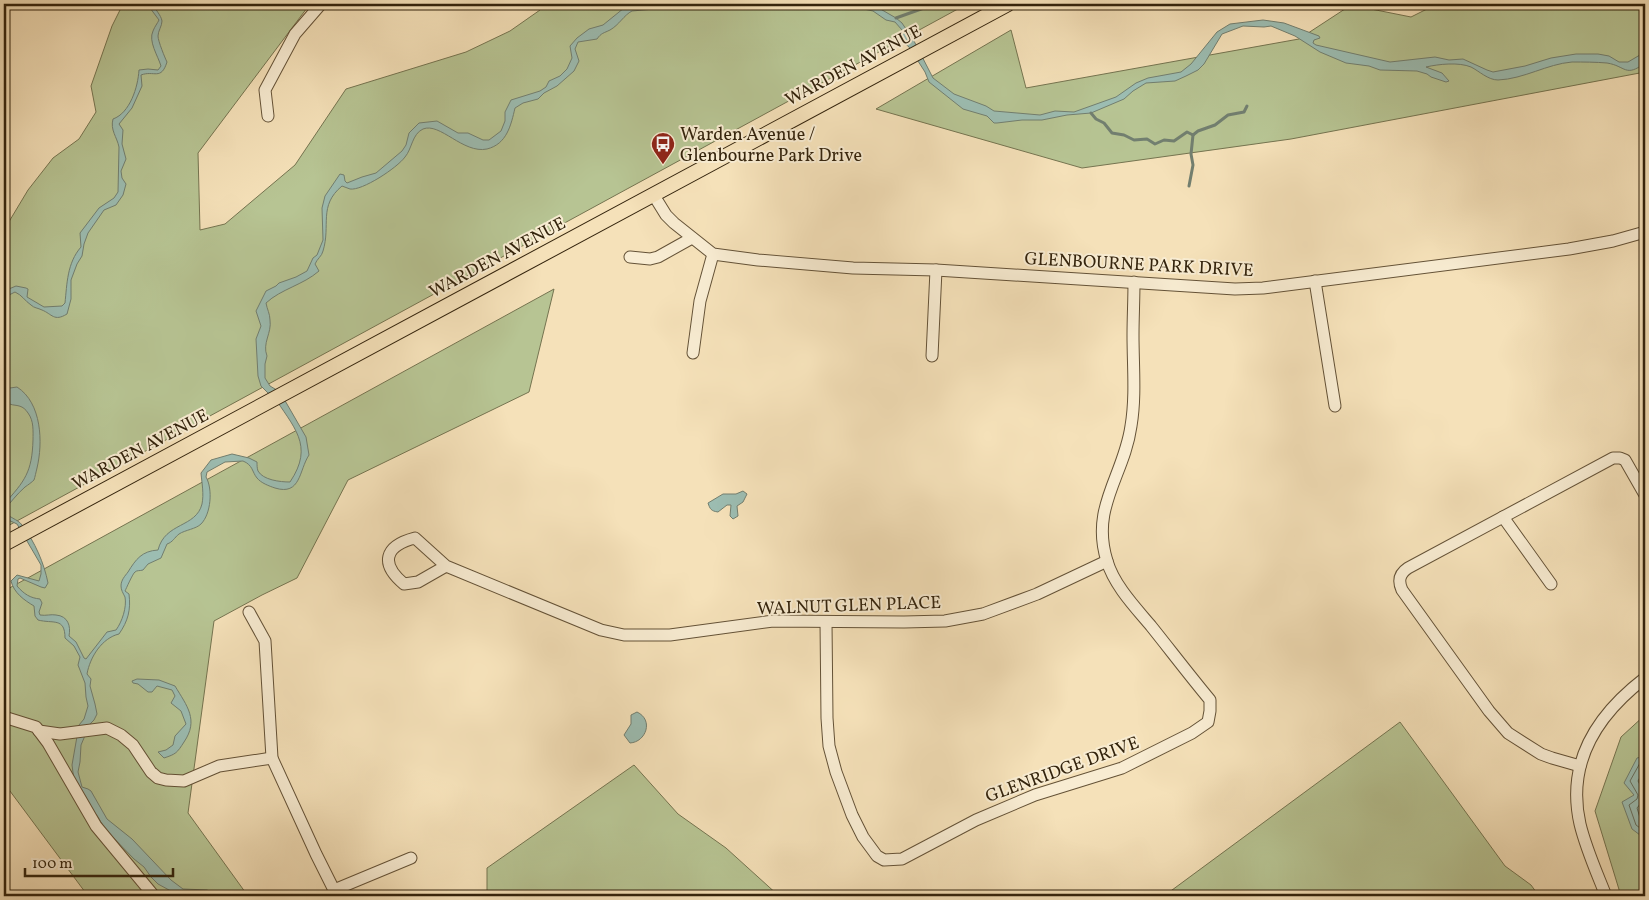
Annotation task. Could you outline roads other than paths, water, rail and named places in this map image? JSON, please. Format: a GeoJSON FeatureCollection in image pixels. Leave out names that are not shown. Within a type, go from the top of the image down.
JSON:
{"type":"FeatureCollection","features":[{"type":"Feature","properties":{"kind":"main road","name":"WARDEN AVENUE"},"geometry":{"type":"LineString","coordinates":[[4,544],[1008,4]]}},
{"type":"Feature","properties":{"kind":"street"},"geometry":{"type":"LineString","coordinates":[[268,116],[265,90],[295,34],[321,4]]}},
{"type":"Feature","properties":{"kind":"street","name":"GLENBOURNE PARK DRIVE"},"geometry":{"type":"LineString","coordinates":[[654,194],[666,215],[713,254],[853,268],[936,270],[1234,289],[1263,288],[1569,249],[1614,241],[1645,232]]}},
{"type":"Feature","properties":{"kind":"street"},"geometry":{"type":"LineString","coordinates":[[630,257],[650,259],[658,257],[692,238]]}},
{"type":"Feature","properties":{"kind":"street"},"geometry":{"type":"LineString","coordinates":[[693,353],[700,301],[713,254]]}},
{"type":"Feature","properties":{"kind":"street"},"geometry":{"type":"LineString","coordinates":[[932,356],[936,270]]}},
{"type":"Feature","properties":{"kind":"street"},"geometry":{"type":"LineString","coordinates":[[1315,281],[1334,406]]}},
{"type":"Feature","properties":{"kind":"street","name":"GLENRIDGE DRIVE"},"geometry":{"type":"LineString","coordinates":[[826,622],[827,718],[830,746],[836,772],[863,838],[877,856],[884,860],[902,860],[976,820],[1035,795],[1122,768],[1192,733],[1208,722],[1210,700],[1132,603],[1112,575],[1102,540],[1106,502],[1128,447],[1131,425],[1134,379],[1134,282]]}},
{"type":"Feature","properties":{"kind":"street"},"geometry":{"type":"LineString","coordinates":[[1580,766],[1541,754],[1508,733],[1489,711],[1400,586],[1401,575],[1408,568],[1617,457],[1625,460],[1645,495]]}},
{"type":"Feature","properties":{"kind":"street"},"geometry":{"type":"LineString","coordinates":[[1503,517],[1551,584]]}},
{"type":"Feature","properties":{"kind":"street","name":"WALNUT GLEN PLACE"},"geometry":{"type":"LineString","coordinates":[[446,566],[418,582],[404,584],[395,577],[388,566],[390,553],[401,541],[414,538],[446,566],[601,630],[624,635],[670,635],[773,621],[945,621],[983,614],[1037,594],[1107,561]]}},
{"type":"Feature","properties":{"kind":"street"},"geometry":{"type":"LineString","coordinates":[[249,612],[265,641],[272,758],[334,893],[411,858]]}},
{"type":"Feature","properties":{"kind":"street"},"geometry":{"type":"LineString","coordinates":[[1606,896],[1579,818],[1580,766],[1591,738],[1606,714],[1622,696],[1645,678]]}},
{"type":"Feature","properties":{"kind":"street"},"geometry":{"type":"LineString","coordinates":[[4,717],[36,727],[48,743],[96,826],[154,896]]}},
{"type":"Feature","properties":{"kind":"street"},"geometry":{"type":"LineString","coordinates":[[39,731],[60,734],[107,728],[133,745],[146,765],[158,778],[172,781],[184,781],[219,766],[272,758]]}},
{"type":"Feature","properties":{"kind":"water"},"geometry":{"type":"Polygon","coordinates":[[[147,4],[152,4],[161,19],[162,23],[158,38],[167,62],[165,68],[160,73],[141,75],[142,86],[132,108],[119,124],[123,130],[122,144],[126,159],[121,171],[122,178],[126,184],[123,195],[116,205],[104,210],[88,233],[82,256],[71,280],[71,299],[67,314],[59,317],[53,316],[32,306],[15,292],[4,297],[4,291],[16,286],[28,289],[27,297],[44,307],[62,306],[65,303],[70,267],[81,247],[80,233],[99,208],[114,198],[118,192],[119,147],[113,130],[113,119],[124,111],[132,99],[139,70],[158,70],[161,66],[152,39],[153,31],[159,20],[147,4]]]}},
{"type":"Feature","properties":{"kind":"water"},"geometry":{"type":"Polygon","coordinates":[[[644,4],[672,4],[665,8],[632,11],[597,39],[578,42],[575,49],[579,61],[574,71],[538,99],[523,103],[515,108],[507,133],[494,146],[487,149],[469,147],[437,130],[423,129],[414,138],[401,162],[387,172],[371,183],[355,189],[342,186],[335,193],[328,208],[323,251],[315,264],[319,271],[278,294],[266,303],[270,316],[270,325],[266,347],[265,378],[270,386],[280,392],[306,437],[309,455],[295,485],[284,489],[265,484],[255,476],[251,467],[243,461],[225,462],[207,472],[206,477],[210,488],[210,501],[204,520],[199,526],[179,534],[167,544],[161,558],[148,564],[143,570],[134,573],[125,591],[129,594],[130,605],[125,625],[119,634],[102,644],[91,661],[87,674],[91,679],[90,686],[97,714],[90,724],[81,745],[78,772],[82,787],[91,791],[107,819],[132,839],[171,880],[183,889],[207,890],[221,896],[180,896],[158,884],[144,867],[105,829],[82,796],[74,780],[72,765],[79,725],[84,719],[88,706],[85,683],[78,665],[80,657],[74,646],[65,638],[63,627],[57,623],[38,620],[35,616],[34,606],[14,589],[11,581],[17,575],[39,581],[41,565],[17,524],[4,518],[4,510],[20,523],[31,538],[41,560],[48,583],[45,588],[20,578],[18,579],[17,586],[27,595],[40,599],[42,603],[40,615],[56,615],[66,619],[70,629],[69,636],[76,642],[86,659],[107,632],[116,630],[120,623],[125,610],[125,597],[121,584],[134,563],[140,556],[158,550],[167,534],[199,512],[203,496],[201,473],[211,460],[232,454],[249,458],[257,462],[258,471],[264,477],[281,482],[290,482],[297,469],[301,457],[301,447],[294,427],[273,395],[261,386],[258,376],[256,339],[261,326],[256,311],[266,291],[307,271],[313,258],[317,255],[323,240],[322,208],[325,196],[340,174],[344,175],[347,183],[376,173],[402,151],[406,145],[409,133],[419,123],[437,121],[458,133],[468,133],[483,140],[489,140],[501,131],[505,121],[505,112],[511,100],[540,91],[546,87],[549,81],[560,76],[567,69],[572,58],[570,46],[589,29],[603,25],[624,8],[644,4]]]}},
{"type":"Feature","properties":{"kind":"water"},"geometry":{"type":"Polygon","coordinates":[[[841,4],[877,7],[896,18],[902,23],[914,41],[933,78],[954,94],[994,111],[1040,115],[1055,111],[1074,112],[1116,97],[1136,83],[1148,78],[1181,72],[1191,64],[1217,32],[1230,24],[1263,20],[1284,23],[1319,36],[1320,38],[1314,40],[1313,43],[1316,45],[1390,62],[1435,57],[1449,60],[1463,59],[1493,72],[1576,54],[1598,54],[1609,56],[1619,62],[1628,62],[1645,52],[1645,63],[1633,70],[1626,70],[1607,63],[1563,63],[1517,77],[1498,80],[1487,77],[1471,67],[1461,64],[1426,67],[1442,73],[1449,81],[1446,82],[1417,71],[1380,70],[1369,66],[1346,63],[1320,52],[1295,36],[1271,26],[1243,26],[1222,34],[1204,64],[1198,70],[1175,81],[1146,83],[1124,99],[1091,113],[1042,120],[994,123],[987,116],[963,109],[929,82],[909,47],[902,41],[902,30],[895,22],[886,20],[873,11],[841,4]]]}},
{"type":"Feature","properties":{"kind":"water"},"geometry":{"type":"Polygon","coordinates":[[[4,386],[10,388],[17,387],[32,403],[39,424],[40,447],[34,480],[19,492],[4,510],[4,504],[22,482],[29,468],[33,433],[30,416],[24,408],[9,404],[6,401],[4,386]]]}},
{"type":"Feature","properties":{"kind":"water"},"geometry":{"type":"Polygon","coordinates":[[[743,491],[747,494],[743,502],[737,506],[738,516],[733,519],[730,516],[731,505],[727,505],[718,512],[709,507],[708,503],[723,494],[736,494],[743,491]]]}},
{"type":"Feature","properties":{"kind":"water"},"geometry":{"type":"Polygon","coordinates":[[[137,679],[159,680],[175,686],[187,707],[190,713],[191,727],[176,753],[164,758],[158,752],[166,750],[173,745],[175,736],[186,724],[181,711],[171,703],[175,696],[172,690],[157,686],[152,692],[148,692],[138,684],[133,683],[132,681],[137,679]]]}},
{"type":"Feature","properties":{"kind":"water"},"geometry":{"type":"Polygon","coordinates":[[[637,712],[645,720],[646,730],[640,739],[630,743],[624,735],[631,724],[631,715],[637,712]]]}},
{"type":"Feature","properties":{"kind":"water"},"geometry":{"type":"Polygon","coordinates":[[[1645,756],[1645,832],[1640,835],[1632,829],[1622,802],[1634,795],[1624,783],[1637,758],[1645,756]]]}},
{"type":"Feature","properties":{"kind":"waterway"},"geometry":{"type":"LineString","coordinates":[[896,18],[935,4]]}},
{"type":"Feature","properties":{"kind":"waterway"},"geometry":{"type":"LineString","coordinates":[[1193,135],[1198,131],[1215,125],[1228,115],[1244,112],[1247,106]]}},
{"type":"Feature","properties":{"kind":"waterway"},"geometry":{"type":"LineString","coordinates":[[1091,113],[1096,119],[1104,123],[1112,133],[1124,135],[1134,140],[1147,139],[1155,144],[1164,140],[1174,141],[1187,132],[1193,135]]}},
{"type":"Feature","properties":{"kind":"waterway"},"geometry":{"type":"LineString","coordinates":[[1189,186],[1193,165],[1191,154],[1193,135]]}},
{"type":"Feature","properties":{"kind":"place","name":"Warden Avenue / Glenbourne Park Drive"},"geometry":{"type":"Point","coordinates":[663,165]}}]}
